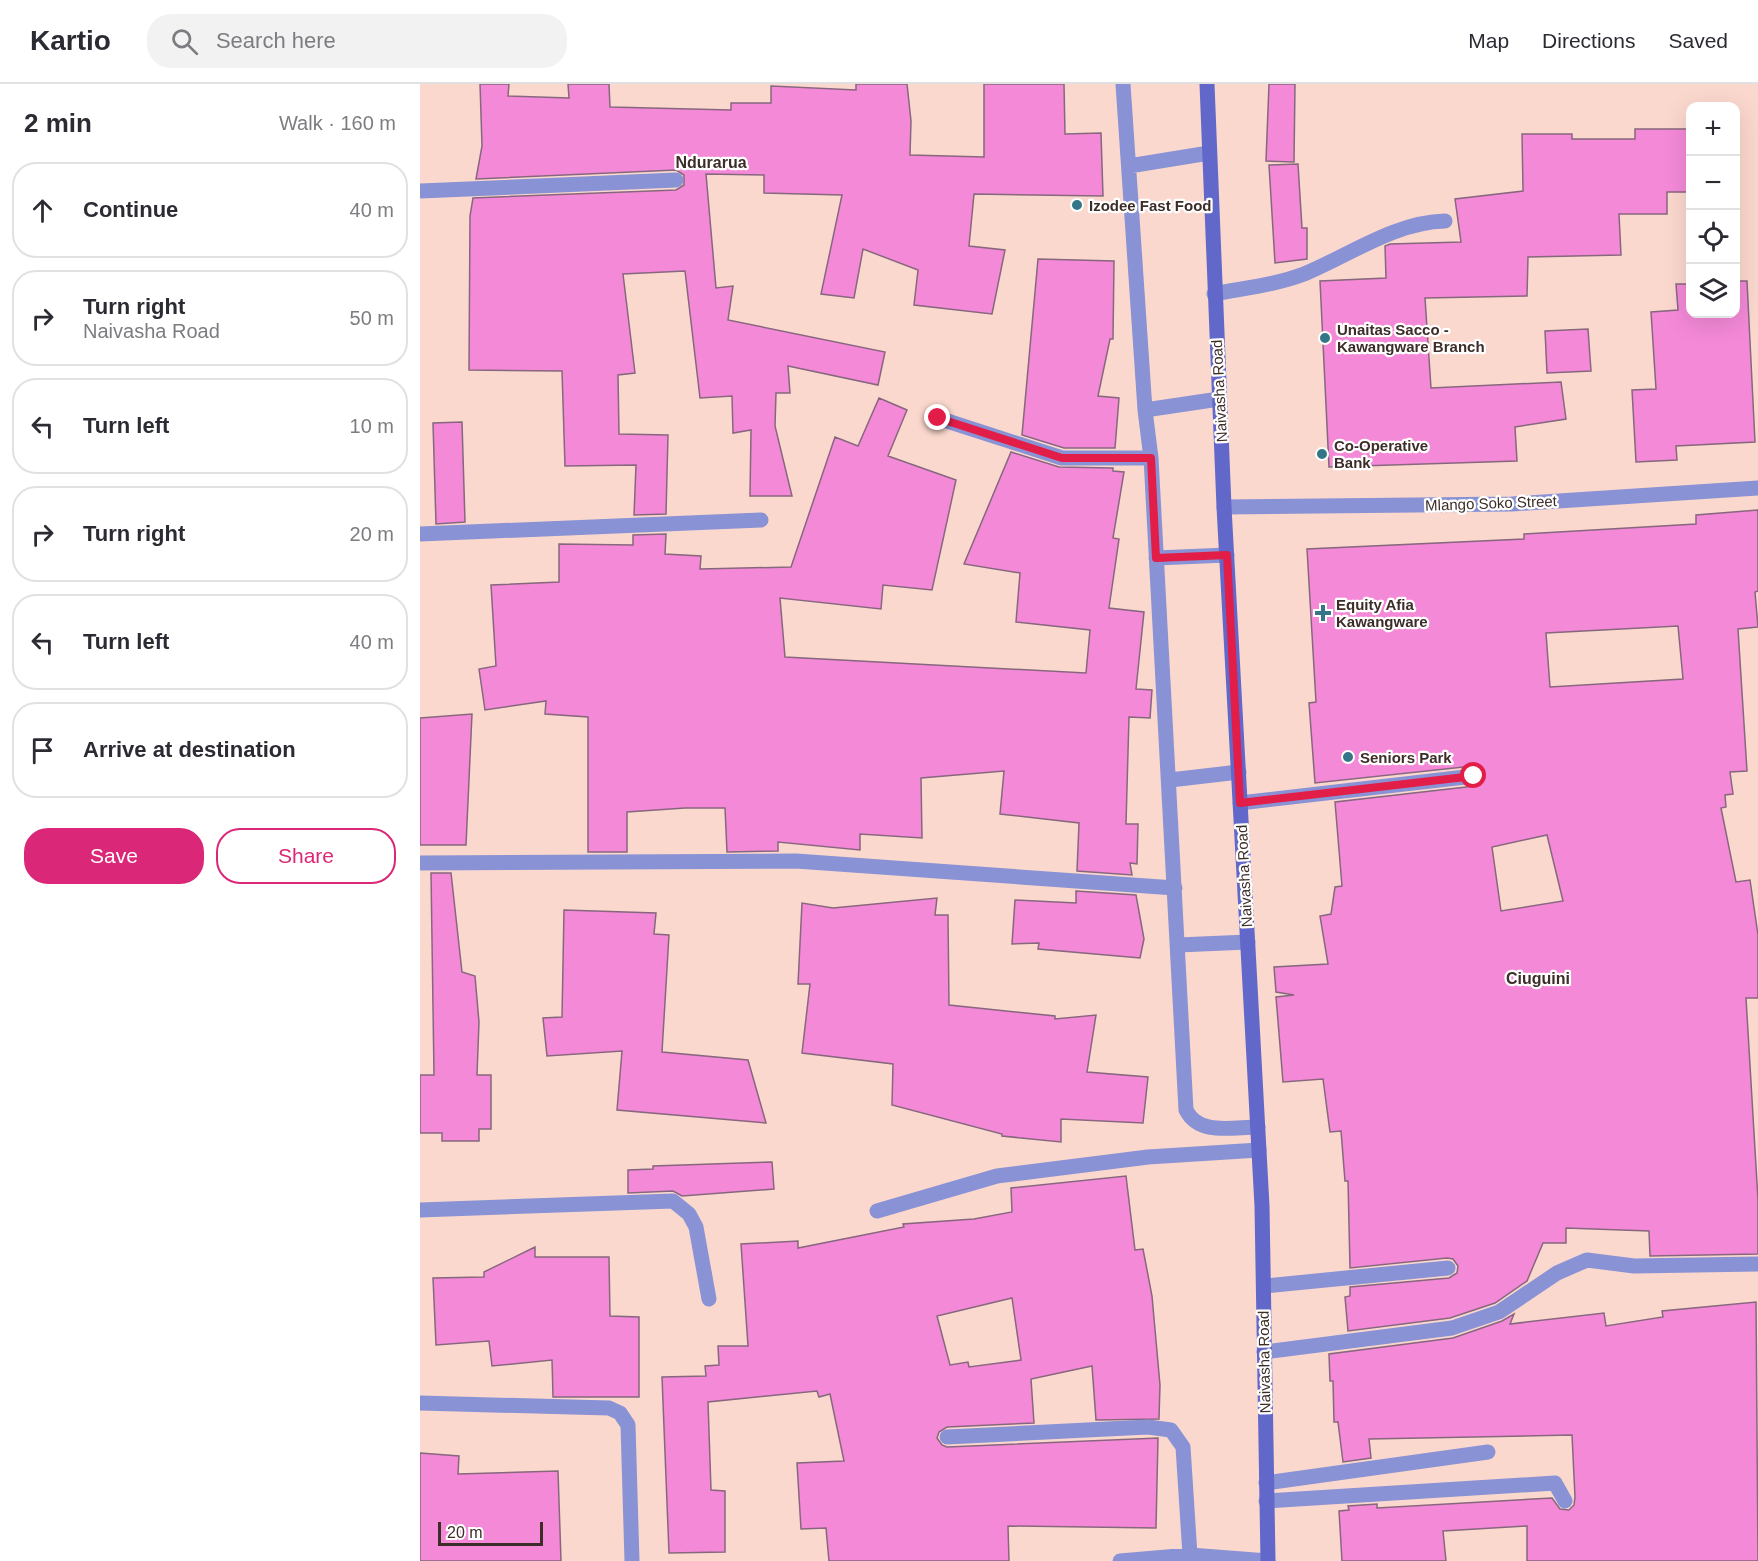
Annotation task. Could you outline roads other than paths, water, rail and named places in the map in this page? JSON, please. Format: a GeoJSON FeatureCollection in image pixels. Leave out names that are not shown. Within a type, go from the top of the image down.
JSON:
{"type":"FeatureCollection","features":[{"type":"Feature","properties":{"kind":"main road","name":"Naivasha Road"},"geometry":{"type":"LineString","coordinates":[[1207,84],[1224,507],[1259,1150],[1264,1286],[1268,1561]]}},
{"type":"Feature","properties":{"kind":"street"},"geometry":{"type":"LineString","coordinates":[[1123,84],[1145,410],[1151,458],[1186,1110],[1191,1121],[1206,1128],[1258,1127]]}},
{"type":"Feature","properties":{"kind":"street"},"geometry":{"type":"LineString","coordinates":[[1129,166],[1209,153]]}},
{"type":"Feature","properties":{"kind":"street"},"geometry":{"type":"LineString","coordinates":[[420,191],[676,180]]}},
{"type":"Feature","properties":{"kind":"street"},"geometry":{"type":"LineString","coordinates":[[1214,294],[1282,282],[1407,228],[1431,221],[1445,221]]}},
{"type":"Feature","properties":{"kind":"street"},"geometry":{"type":"LineString","coordinates":[[1145,410],[1219,399]]}},
{"type":"Feature","properties":{"kind":"street"},"geometry":{"type":"LineString","coordinates":[[938,418],[1062,458],[1151,458]]}},
{"type":"Feature","properties":{"kind":"street","name":"Mlango Soko Street"},"geometry":{"type":"LineString","coordinates":[[1224,507],[1512,504],[1758,488]]}},
{"type":"Feature","properties":{"kind":"street"},"geometry":{"type":"LineString","coordinates":[[420,534],[761,520]]}},
{"type":"Feature","properties":{"kind":"street"},"geometry":{"type":"LineString","coordinates":[[1156,558],[1227,555]]}},
{"type":"Feature","properties":{"kind":"street"},"geometry":{"type":"LineString","coordinates":[[1170,780],[1239,772]]}},
{"type":"Feature","properties":{"kind":"street"},"geometry":{"type":"LineString","coordinates":[[1240,803],[1474,776]]}},
{"type":"Feature","properties":{"kind":"street"},"geometry":{"type":"LineString","coordinates":[[420,862],[796,861],[1175,888]]}},
{"type":"Feature","properties":{"kind":"street"},"geometry":{"type":"LineString","coordinates":[[1178,945],[1248,942]]}},
{"type":"Feature","properties":{"kind":"street"},"geometry":{"type":"LineString","coordinates":[[877,1211],[997,1176],[1148,1157],[1259,1150]]}},
{"type":"Feature","properties":{"kind":"street"},"geometry":{"type":"LineString","coordinates":[[420,1209],[673,1201],[689,1214],[696,1227],[709,1299]]}},
{"type":"Feature","properties":{"kind":"street"},"geometry":{"type":"LineString","coordinates":[[1264,1352],[1452,1328],[1499,1312],[1557,1273],[1587,1260],[1634,1266],[1758,1264]]}},
{"type":"Feature","properties":{"kind":"street"},"geometry":{"type":"LineString","coordinates":[[1264,1286],[1448,1268]]}},
{"type":"Feature","properties":{"kind":"street"},"geometry":{"type":"LineString","coordinates":[[420,1403],[609,1408],[620,1413],[628,1425],[632,1561]]}},
{"type":"Feature","properties":{"kind":"street"},"geometry":{"type":"LineString","coordinates":[[947,1437],[1148,1426],[1171,1430],[1183,1447],[1190,1558]]}},
{"type":"Feature","properties":{"kind":"street"},"geometry":{"type":"LineString","coordinates":[[1266,1484],[1488,1452]]}},
{"type":"Feature","properties":{"kind":"street"},"geometry":{"type":"LineString","coordinates":[[1266,1502],[1555,1483],[1565,1501]]}},
{"type":"Feature","properties":{"kind":"street"},"geometry":{"type":"LineString","coordinates":[[1120,1561],[1190,1558],[1268,1561]]}},
{"type":"Feature","properties":{"kind":"place","name":"Izodee Fast Food"},"geometry":{"type":"Point","coordinates":[1077,205]}},
{"type":"Feature","properties":{"kind":"place","name":"Unaitas Sacco - Kawangware Branch"},"geometry":{"type":"Point","coordinates":[1325,338]}},
{"type":"Feature","properties":{"kind":"place","name":"Co-Operative Bank"},"geometry":{"type":"Point","coordinates":[1322,454]}},
{"type":"Feature","properties":{"kind":"place","name":"Equity Afia Kawangware"},"geometry":{"type":"Point","coordinates":[1323,613]}},
{"type":"Feature","properties":{"kind":"place","name":"Seniors Park"},"geometry":{"type":"Point","coordinates":[1348,757]}},
{"type":"Feature","properties":{"kind":"district","name":"Ndurarua"},"geometry":{"type":"Point","coordinates":[711,162]}},
{"type":"Feature","properties":{"kind":"district","name":"Ciuguini"},"geometry":{"type":"Point","coordinates":[1538,978]}}]}
